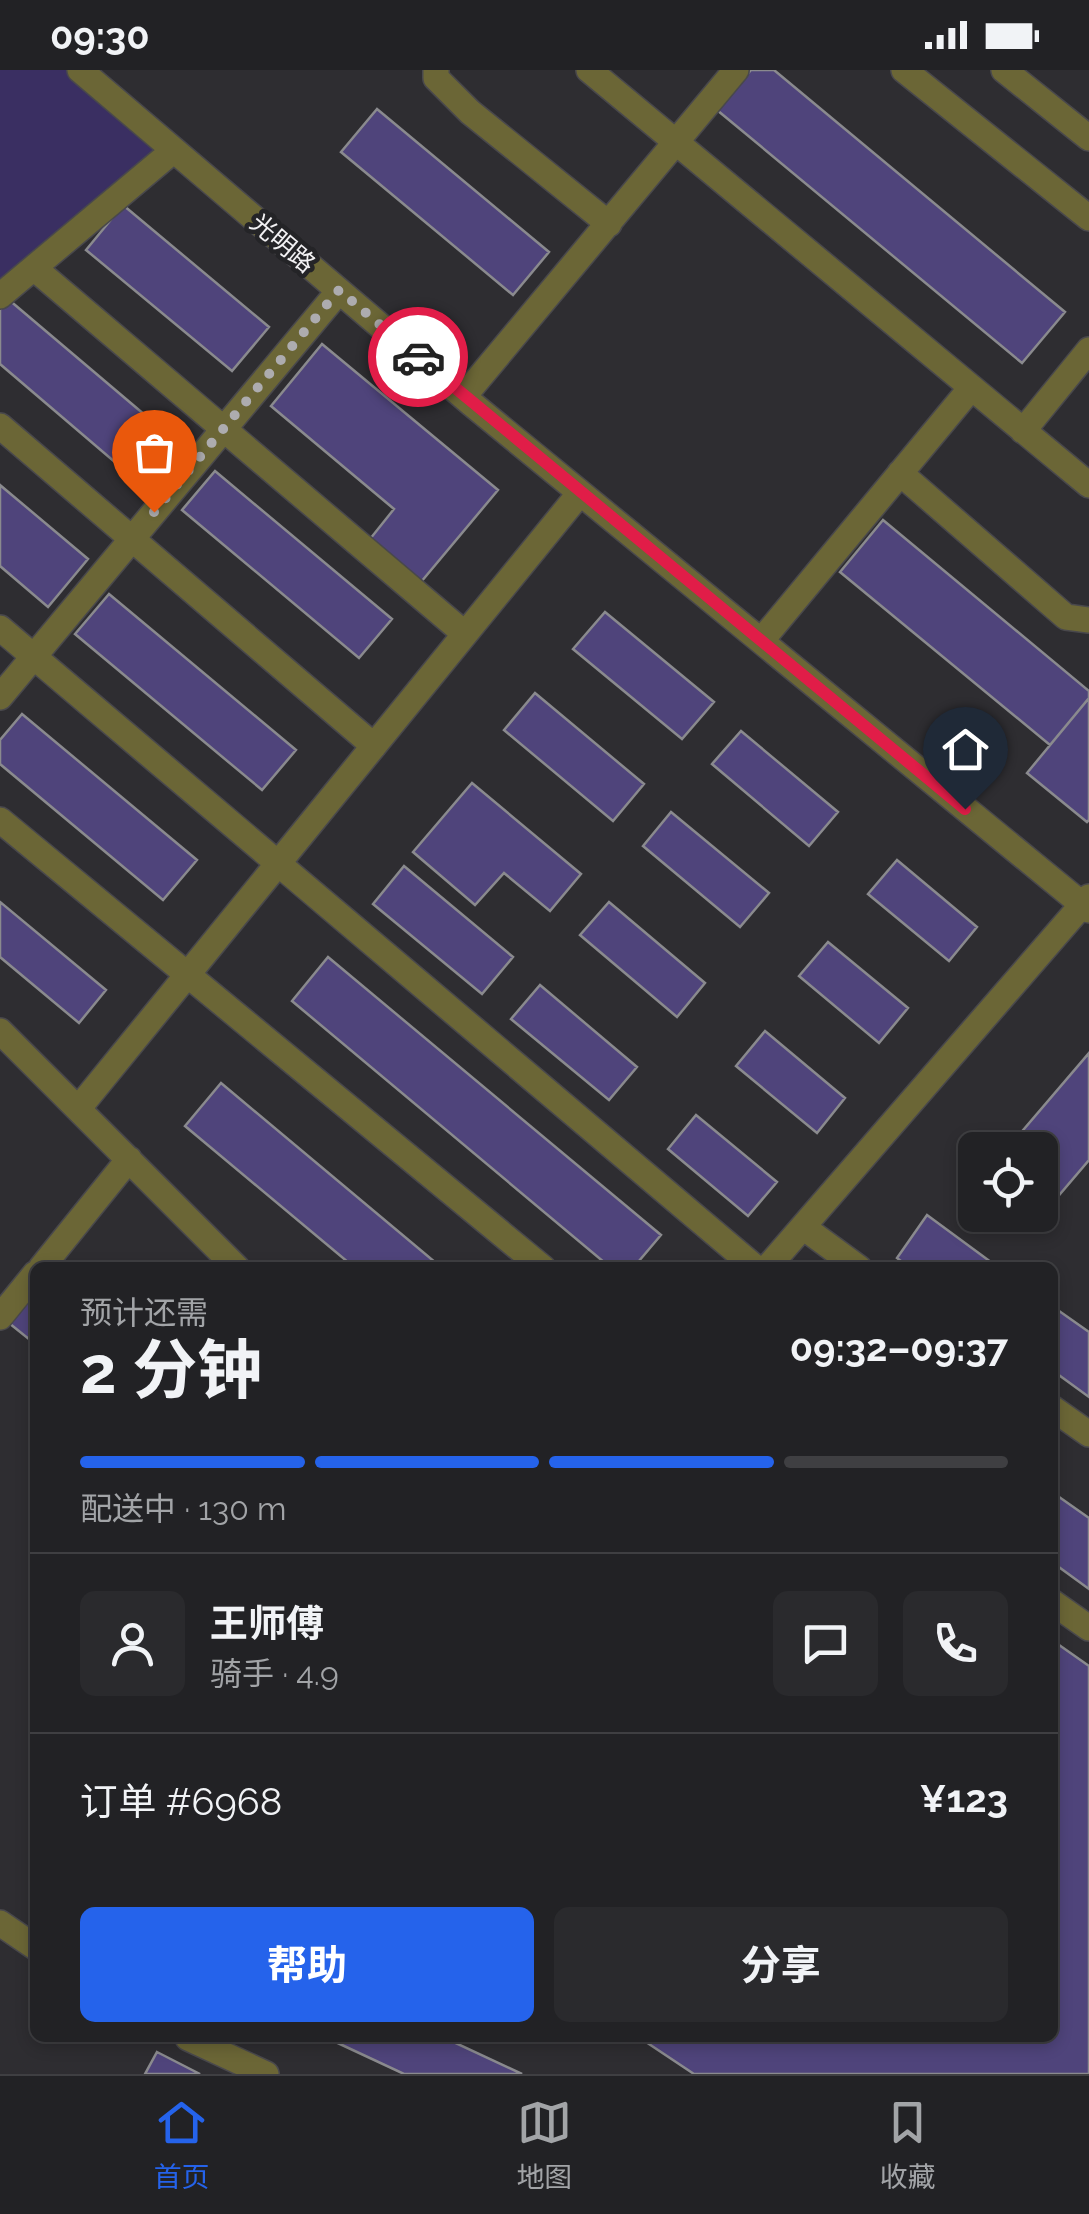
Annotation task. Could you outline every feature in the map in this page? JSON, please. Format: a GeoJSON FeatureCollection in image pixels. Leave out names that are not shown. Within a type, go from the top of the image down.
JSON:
{"type":"FeatureCollection","features":[{"type":"Feature","properties":{"kind":"lane","name":"光明路"},"geometry":{"type":"LineString","coordinates":[[80,70],[580,493],[1087,904]]}},
{"type":"Feature","properties":{"kind":"lane"},"geometry":{"type":"LineString","coordinates":[[436,70],[436,78],[470,112],[609,224]]}},
{"type":"Feature","properties":{"kind":"lane"},"geometry":{"type":"LineString","coordinates":[[589,70],[1089,485]]}},
{"type":"Feature","properties":{"kind":"lane"},"geometry":{"type":"LineString","coordinates":[[464,396],[736,70]]}},
{"type":"Feature","properties":{"kind":"lane"},"geometry":{"type":"LineString","coordinates":[[904,70],[1089,218]]}},
{"type":"Feature","properties":{"kind":"lane"},"geometry":{"type":"LineString","coordinates":[[1005,70],[1089,138]]}},
{"type":"Feature","properties":{"kind":"lane"},"geometry":{"type":"LineString","coordinates":[[0,296],[174,150]]}},
{"type":"Feature","properties":{"kind":"lane"},"geometry":{"type":"LineString","coordinates":[[34,268],[465,634]]}},
{"type":"Feature","properties":{"kind":"lane"},"geometry":{"type":"LineString","coordinates":[[0,697],[339,290]]}},
{"type":"Feature","properties":{"kind":"lane"},"geometry":{"type":"LineString","coordinates":[[1023,431],[1089,350]]}},
{"type":"Feature","properties":{"kind":"lane"},"geometry":{"type":"LineString","coordinates":[[761,641],[970,388]]}},
{"type":"Feature","properties":{"kind":"lane"},"geometry":{"type":"LineString","coordinates":[[0,426],[374,746]]}},
{"type":"Feature","properties":{"kind":"lane"},"geometry":{"type":"LineString","coordinates":[[900,472],[1066,617],[1089,620]]}},
{"type":"Feature","properties":{"kind":"lane"},"geometry":{"type":"LineString","coordinates":[[78,1109],[580,493]]}},
{"type":"Feature","properties":{"kind":"lane"},"geometry":{"type":"LineString","coordinates":[[0,628],[749,1262]]}},
{"type":"Feature","properties":{"kind":"lane"},"geometry":{"type":"LineString","coordinates":[[0,820],[536,1262]]}},
{"type":"Feature","properties":{"kind":"lane"},"geometry":{"type":"LineString","coordinates":[[772,1262],[1087,904]]}},
{"type":"Feature","properties":{"kind":"lane"},"geometry":{"type":"LineString","coordinates":[[0,1031],[231,1262]]}},
{"type":"Feature","properties":{"kind":"lane"},"geometry":{"type":"LineString","coordinates":[[45,1262],[129,1159]]}},
{"type":"Feature","properties":{"kind":"lane"},"geometry":{"type":"LineString","coordinates":[[803,1226],[851,1262]]}},
{"type":"Feature","properties":{"kind":"lane"},"geometry":{"type":"LineString","coordinates":[[0,1317],[30,1280]]}},
{"type":"Feature","properties":{"kind":"lane"},"geometry":{"type":"LineString","coordinates":[[1058,1412],[1089,1434]]}},
{"type":"Feature","properties":{"kind":"lane"},"geometry":{"type":"LineString","coordinates":[[1058,1606],[1089,1628]]}},
{"type":"Feature","properties":{"kind":"lane"},"geometry":{"type":"LineString","coordinates":[[0,1923],[30,1944]]}},
{"type":"Feature","properties":{"kind":"lane"},"geometry":{"type":"LineString","coordinates":[[197,2042],[266,2074]]}},
{"type":"Feature","properties":{"kind":"shaded area"},"geometry":{"type":"Polygon","coordinates":[[[0,70],[80,70],[174,150],[0,296],[0,70]]]}},
{"type":"Feature","properties":{"kind":"building"},"geometry":{"type":"Polygon","coordinates":[[[751,70],[774,70],[1065,312],[1022,363],[717,110],[751,70]]]}},
{"type":"Feature","properties":{"kind":"building"},"geometry":{"type":"Polygon","coordinates":[[[377,109],[549,252],[513,295],[341,152],[377,109]]]}},
{"type":"Feature","properties":{"kind":"building"},"geometry":{"type":"Polygon","coordinates":[[[123,205],[269,327],[232,371],[86,250],[123,205]]]}},
{"type":"Feature","properties":{"kind":"building"},"geometry":{"type":"Polygon","coordinates":[[[8,299],[172,438],[137,481],[0,364],[0,310],[8,299]]]}},
{"type":"Feature","properties":{"kind":"building"},"geometry":{"type":"Polygon","coordinates":[[[322,344],[498,490],[421,582],[370,539],[394,509],[271,406],[322,344]]]}},
{"type":"Feature","properties":{"kind":"building"},"geometry":{"type":"Polygon","coordinates":[[[215,471],[392,619],[359,658],[182,510],[215,471]]]}},
{"type":"Feature","properties":{"kind":"building"},"geometry":{"type":"Polygon","coordinates":[[[0,485],[88,559],[48,607],[0,566],[0,485]]]}},
{"type":"Feature","properties":{"kind":"building"},"geometry":{"type":"Polygon","coordinates":[[[883,520],[1089,691],[1089,698],[1050,745],[840,572],[883,520]]]}},
{"type":"Feature","properties":{"kind":"building"},"geometry":{"type":"Polygon","coordinates":[[[109,594],[296,750],[262,790],[75,634],[109,594]]]}},
{"type":"Feature","properties":{"kind":"building"},"geometry":{"type":"Polygon","coordinates":[[[605,612],[714,702],[682,739],[573,649],[605,612]]]}},
{"type":"Feature","properties":{"kind":"building"},"geometry":{"type":"Polygon","coordinates":[[[535,693],[644,784],[613,821],[504,730],[535,693]]]}},
{"type":"Feature","properties":{"kind":"building"},"geometry":{"type":"Polygon","coordinates":[[[1089,698],[1089,820],[1087,822],[1027,773],[1089,698]]]}},
{"type":"Feature","properties":{"kind":"building"},"geometry":{"type":"Polygon","coordinates":[[[22,714],[197,860],[163,900],[0,764],[0,740],[22,714]]]}},
{"type":"Feature","properties":{"kind":"building"},"geometry":{"type":"Polygon","coordinates":[[[741,731],[838,812],[809,846],[712,764],[741,731]]]}},
{"type":"Feature","properties":{"kind":"building"},"geometry":{"type":"Polygon","coordinates":[[[472,783],[581,874],[550,911],[504,873],[475,905],[413,852],[472,783]]]}},
{"type":"Feature","properties":{"kind":"building"},"geometry":{"type":"Polygon","coordinates":[[[671,812],[769,893],[740,927],[643,846],[671,812]]]}},
{"type":"Feature","properties":{"kind":"building"},"geometry":{"type":"Polygon","coordinates":[[[897,860],[977,927],[949,961],[868,894],[897,860]]]}},
{"type":"Feature","properties":{"kind":"building"},"geometry":{"type":"Polygon","coordinates":[[[404,866],[513,957],[482,994],[373,904],[404,866]]]}},
{"type":"Feature","properties":{"kind":"building"},"geometry":{"type":"Polygon","coordinates":[[[0,902],[106,990],[79,1023],[0,957],[0,902]]]}},
{"type":"Feature","properties":{"kind":"building"},"geometry":{"type":"Polygon","coordinates":[[[609,902],[705,983],[677,1017],[580,935],[609,902]]]}},
{"type":"Feature","properties":{"kind":"building"},"geometry":{"type":"Polygon","coordinates":[[[828,942],[908,1008],[879,1043],[799,976],[828,942]]]}},
{"type":"Feature","properties":{"kind":"building"},"geometry":{"type":"Polygon","coordinates":[[[328,957],[661,1235],[638,1262],[604,1262],[292,1001],[328,957]]]}},
{"type":"Feature","properties":{"kind":"building"},"geometry":{"type":"Polygon","coordinates":[[[540,985],[637,1067],[609,1100],[511,1019],[540,985]]]}},
{"type":"Feature","properties":{"kind":"building"},"geometry":{"type":"Polygon","coordinates":[[[765,1031],[845,1098],[817,1133],[736,1066],[765,1031]]]}},
{"type":"Feature","properties":{"kind":"building"},"geometry":{"type":"Polygon","coordinates":[[[1089,1053],[1089,1160],[1058,1196],[1058,1132],[1021,1132],[1089,1053]]]}},
{"type":"Feature","properties":{"kind":"building"},"geometry":{"type":"Polygon","coordinates":[[[221,1083],[435,1262],[348,1262],[185,1126],[221,1083]]]}},
{"type":"Feature","properties":{"kind":"building"},"geometry":{"type":"Polygon","coordinates":[[[696,1115],[777,1182],[748,1216],[668,1149],[696,1115]]]}},
{"type":"Feature","properties":{"kind":"building"},"geometry":{"type":"Polygon","coordinates":[[[927,1215],[991,1262],[902,1262],[897,1258],[927,1215]]]}},
{"type":"Feature","properties":{"kind":"building"},"geometry":{"type":"Polygon","coordinates":[[[26,1294],[30,1298],[30,1340],[4,1319],[26,1294]]]}},
{"type":"Feature","properties":{"kind":"building"},"geometry":{"type":"Polygon","coordinates":[[[1058,1310],[1089,1332],[1089,1397],[1058,1374],[1058,1310]]]}},
{"type":"Feature","properties":{"kind":"building"},"geometry":{"type":"Polygon","coordinates":[[[1058,1496],[1089,1518],[1089,1589],[1058,1566],[1058,1496]]]}},
{"type":"Feature","properties":{"kind":"building"},"geometry":{"type":"Polygon","coordinates":[[[1058,1644],[1089,1666],[1089,2074],[694,2074],[646,2042],[1058,2042],[1058,1644]]]}},
{"type":"Feature","properties":{"kind":"building"},"geometry":{"type":"Polygon","coordinates":[[[336,2042],[454,2042],[522,2074],[404,2074],[336,2042]]]}},
{"type":"Feature","properties":{"kind":"building"},"geometry":{"type":"Polygon","coordinates":[[[157,2052],[200,2074],[145,2074],[157,2052]]]}},
{"type":"Feature","properties":{"kind":"way so far"},"geometry":{"type":"LineString","coordinates":[[154,512],[339,290],[418,357]]}},
{"type":"Feature","properties":{"kind":"route"},"geometry":{"type":"LineString","coordinates":[[418,357],[965,809]]}}]}
